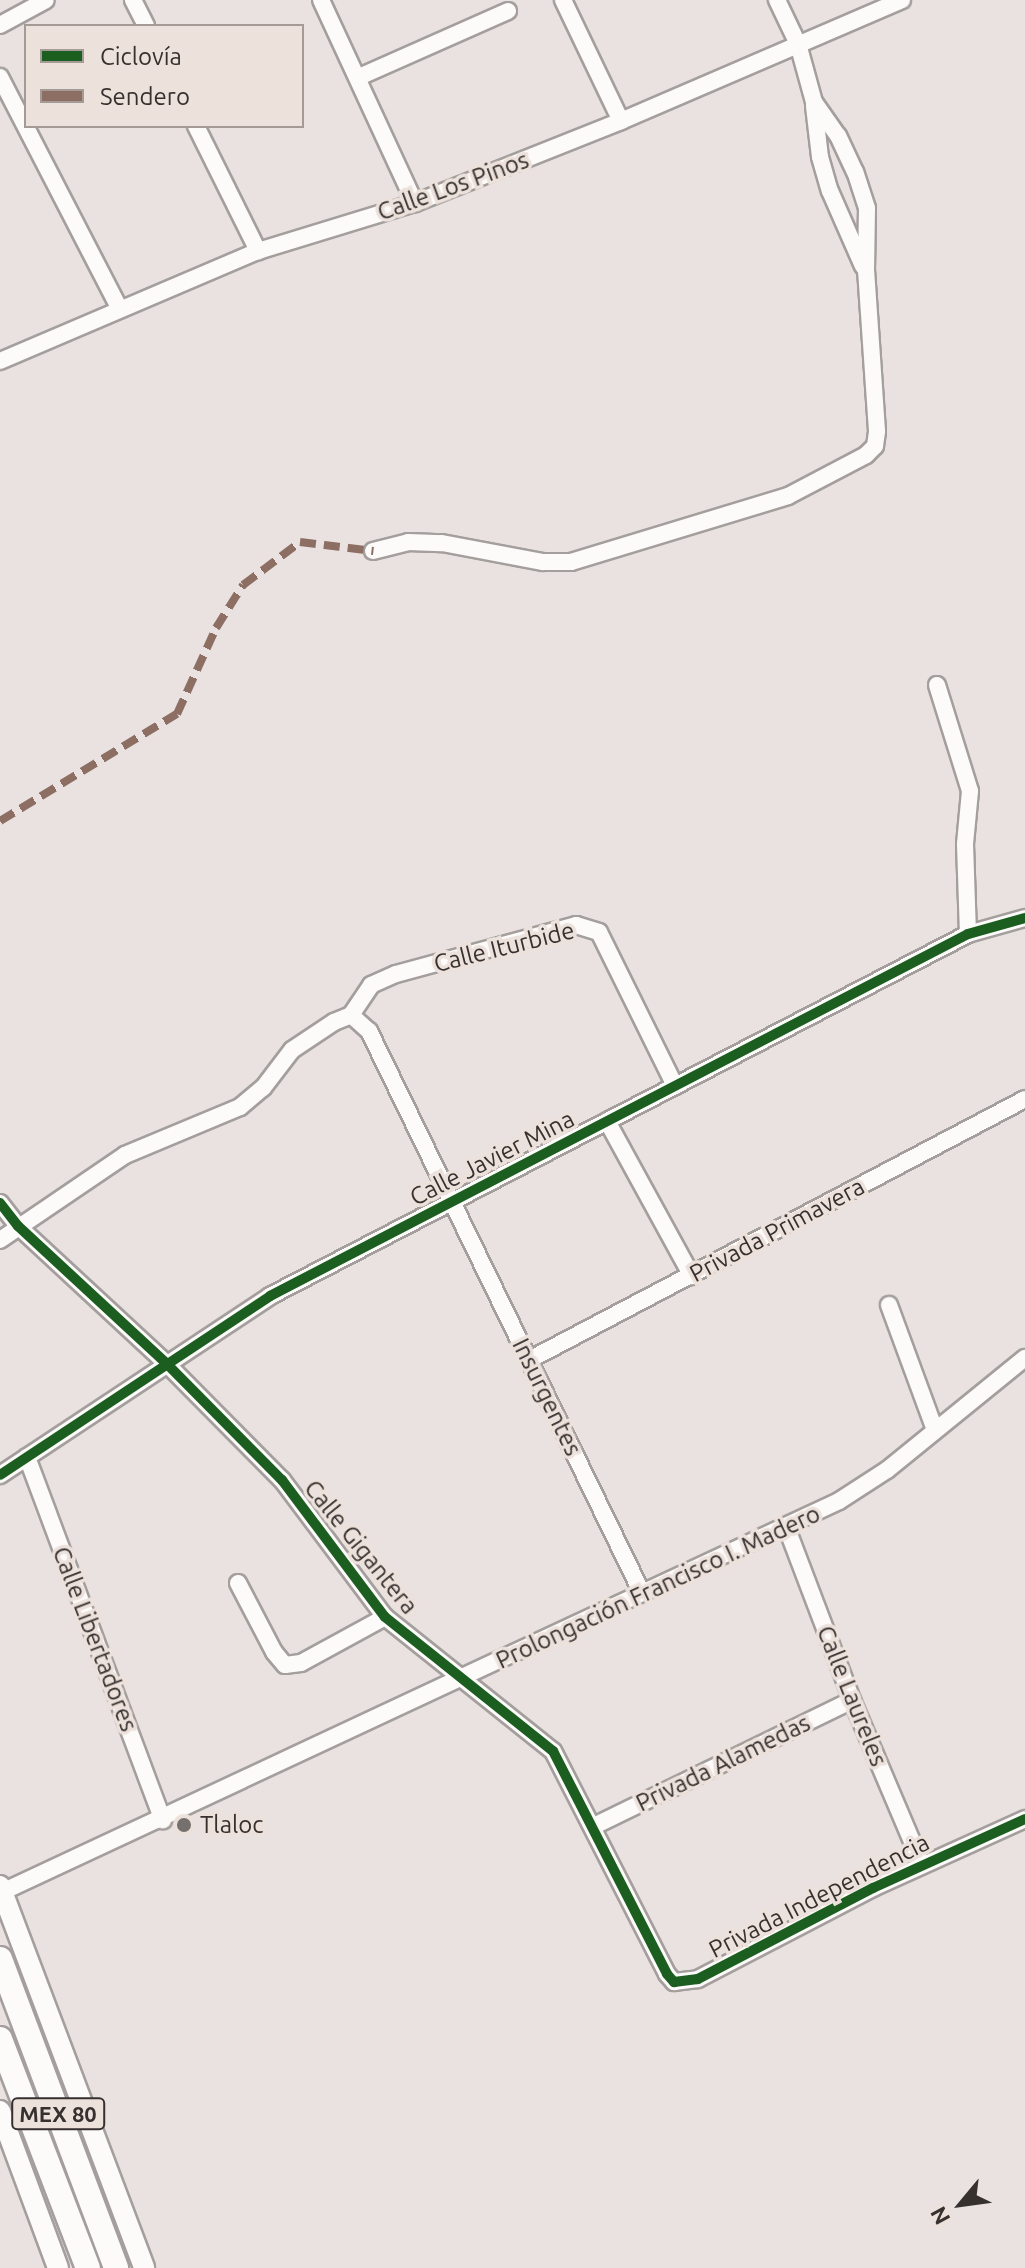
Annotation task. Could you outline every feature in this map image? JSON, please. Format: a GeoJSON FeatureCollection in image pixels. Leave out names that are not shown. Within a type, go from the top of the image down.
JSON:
{"type":"FeatureCollection","features":[{"type":"Feature","properties":{"kind":"main road","name":"MEX 80"},"geometry":{"type":"LineString","coordinates":[[0,1959],[116,2268]]}},
{"type":"Feature","properties":{"kind":"main road","name":"MEX 80"},"geometry":{"type":"LineString","coordinates":[[0,2039],[88,2268]]}},
{"type":"Feature","properties":{"kind":"street"},"geometry":{"type":"LineString","coordinates":[[0,25],[46,0]]}},
{"type":"Feature","properties":{"kind":"street"},"geometry":{"type":"LineString","coordinates":[[133,0],[145,24]]}},
{"type":"Feature","properties":{"kind":"street"},"geometry":{"type":"LineString","coordinates":[[321,0],[415,203]]}},
{"type":"Feature","properties":{"kind":"street"},"geometry":{"type":"LineString","coordinates":[[563,0],[621,121]]}},
{"type":"Feature","properties":{"kind":"street"},"geometry":{"type":"LineString","coordinates":[[777,0],[798,44],[814,102],[820,157],[830,191],[866,271]]}},
{"type":"Feature","properties":{"kind":"street","name":"Calle Los Pinos"},"geometry":{"type":"LineString","coordinates":[[0,361],[258,251],[415,203],[621,121],[902,0]]}},
{"type":"Feature","properties":{"kind":"street"},"geometry":{"type":"LineString","coordinates":[[359,77],[508,11]]}},
{"type":"Feature","properties":{"kind":"street"},"geometry":{"type":"LineString","coordinates":[[0,77],[24,124]]}},
{"type":"Feature","properties":{"kind":"street"},"geometry":{"type":"LineString","coordinates":[[373,551],[408,542],[442,543],[543,562],[571,562],[751,510],[827,478],[866,455],[875,446],[877,431],[866,271],[867,208],[838,136],[814,102]]}},
{"type":"Feature","properties":{"kind":"street"},"geometry":{"type":"LineString","coordinates":[[26,128],[119,308]]}},
{"type":"Feature","properties":{"kind":"street"},"geometry":{"type":"LineString","coordinates":[[197,128],[258,251]]}},
{"type":"Feature","properties":{"kind":"street"},"geometry":{"type":"LineString","coordinates":[[937,685],[970,791],[965,844],[968,934]]}},
{"type":"Feature","properties":{"kind":"street","name":"Calle Javier Mina"},"geometry":{"type":"LineString","coordinates":[[0,1475],[270,1296],[968,934],[1025,918]]}},
{"type":"Feature","properties":{"kind":"street","name":"Calle Iturbide"},"geometry":{"type":"LineString","coordinates":[[351,1015],[371,985],[396,974],[576,925],[599,932],[675,1086]]}},
{"type":"Feature","properties":{"kind":"street"},"geometry":{"type":"LineString","coordinates":[[0,1240],[125,1155],[240,1107],[263,1088],[292,1050],[334,1022],[351,1015]]}},
{"type":"Feature","properties":{"kind":"street","name":"Insurgentes"},"geometry":{"type":"LineString","coordinates":[[351,1015],[369,1031],[642,1593]]}},
{"type":"Feature","properties":{"kind":"street","name":"Privada Primavera"},"geometry":{"type":"LineString","coordinates":[[529,1360],[1025,1099]]}},
{"type":"Feature","properties":{"kind":"street"},"geometry":{"type":"LineString","coordinates":[[607,1121],[692,1276]]}},
{"type":"Feature","properties":{"kind":"street","name":"Calle Gigantera"},"geometry":{"type":"LineString","coordinates":[[0,1203],[18,1226],[168,1365],[282,1480],[385,1617],[460,1680],[538,1736],[553,1751],[667,1974],[674,1982]]}},
{"type":"Feature","properties":{"kind":"street"},"geometry":{"type":"LineString","coordinates":[[889,1305],[935,1430]]}},
{"type":"Feature","properties":{"kind":"street","name":"Prolongación Francisco I. Madero"},"geometry":{"type":"LineString","coordinates":[[1,1889],[163,1820],[839,1501],[887,1470],[1025,1358]]}},
{"type":"Feature","properties":{"kind":"street","name":"Calle Libertadores"},"geometry":{"type":"LineString","coordinates":[[27,1457],[163,1820]]}},
{"type":"Feature","properties":{"kind":"street","name":"Calle Laureles"},"geometry":{"type":"LineString","coordinates":[[786,1526],[852,1700],[922,1865]]}},
{"type":"Feature","properties":{"kind":"street"},"geometry":{"type":"LineString","coordinates":[[238,1583],[274,1652],[285,1665],[301,1663],[385,1617]]}},
{"type":"Feature","properties":{"kind":"street","name":"Privada Alamedas"},"geometry":{"type":"LineString","coordinates":[[594,1826],[852,1700]]}},
{"type":"Feature","properties":{"kind":"street","name":"Privada Independencia"},"geometry":{"type":"LineString","coordinates":[[674,1982],[698,1979],[922,1865],[1025,1819]]}},
{"type":"Feature","properties":{"kind":"street"},"geometry":{"type":"LineString","coordinates":[[1,1889],[144,2268]]}},
{"type":"Feature","properties":{"kind":"street"},"geometry":{"type":"LineString","coordinates":[[0,2111],[58,2268]]}},
{"type":"Feature","properties":{"kind":"marked path"},"geometry":{"type":"LineString","coordinates":[[0,821],[177,714],[216,628],[243,585],[300,542],[373,551]]}},
{"type":"Feature","properties":{"kind":"cycle path"},"geometry":{"type":"LineString","coordinates":[[0,1475],[270,1296],[968,934],[1025,918]]}},
{"type":"Feature","properties":{"kind":"cycle path"},"geometry":{"type":"LineString","coordinates":[[0,1203],[18,1226],[168,1365],[282,1480],[385,1617],[553,1751],[667,1974],[674,1982],[698,1979],[873,1888],[1025,1819]]}},
{"type":"Feature","properties":{"kind":"place","name":"Tlaloc"},"geometry":{"type":"Point","coordinates":[184,1825]}}]}
